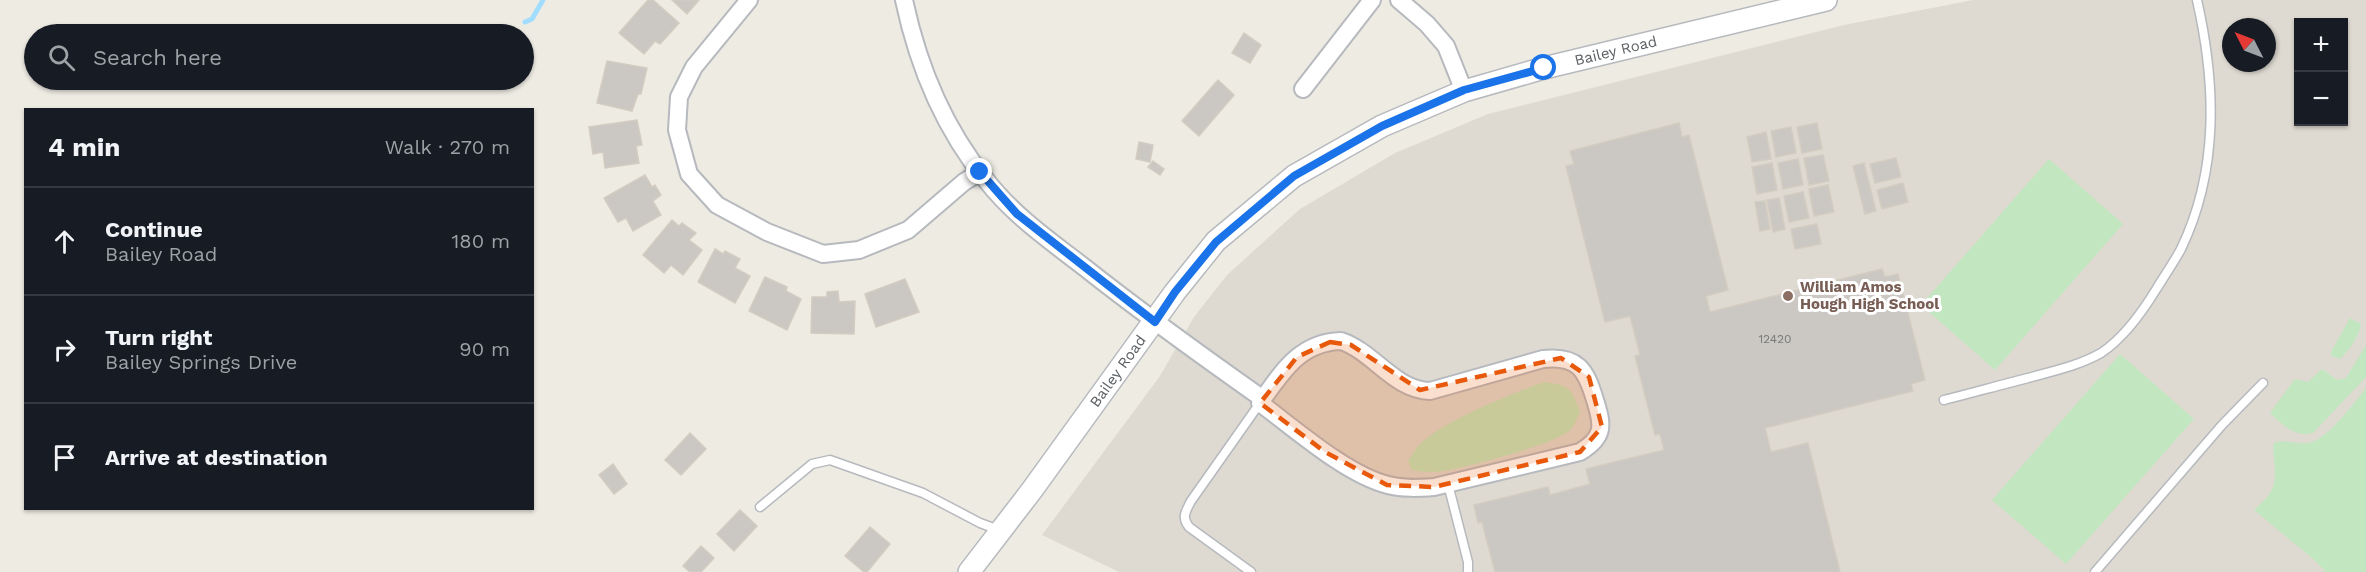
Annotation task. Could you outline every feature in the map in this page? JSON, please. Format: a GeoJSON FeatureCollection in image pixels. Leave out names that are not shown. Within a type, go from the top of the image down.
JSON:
{"type":"FeatureCollection","features":[{"type":"Feature","properties":{"kind":"street"},"geometry":{"type":"LineString","coordinates":[[749,0],[694,67],[679,97],[677,130],[689,174],[717,205],[766,232],[823,254],[859,250],[908,230],[964,182],[980,172]]}},
{"type":"Feature","properties":{"kind":"street"},"geometry":{"type":"LineString","coordinates":[[904,0],[912,38],[930,89],[956,138],[980,172],[1017,214],[1325,452],[1362,475],[1387,485],[1410,489],[1448,484],[1580,452],[1590,446],[1602,427],[1589,377],[1572,362],[1561,358],[1547,359],[1430,391],[1420,390],[1395,378],[1351,345],[1330,342],[1319,344],[1297,357],[1261,401]]}},
{"type":"Feature","properties":{"kind":"street"},"geometry":{"type":"LineString","coordinates":[[1303,89],[1372,0]]}},
{"type":"Feature","properties":{"kind":"street"},"geometry":{"type":"LineString","coordinates":[[1399,0],[1427,24],[1446,46],[1464,90]]}},
{"type":"Feature","properties":{"kind":"street","name":"Bailey Road"},"geometry":{"type":"LineString","coordinates":[[969,572],[1032,490],[1175,292],[1216,242],[1294,176],[1382,126],[1464,90],[1544,68],[1826,0]]}},
{"type":"Feature","properties":{"kind":"lane"},"geometry":{"type":"LineString","coordinates":[[1944,400],[2066,368],[2089,359],[2116,340],[2148,302],[2180,250],[2204,184],[2210,154],[2212,128],[2210,82],[2204,28],[2197,0]]}},
{"type":"Feature","properties":{"kind":"lane"},"geometry":{"type":"LineString","coordinates":[[2095,572],[2222,426],[2263,383]]}},
{"type":"Feature","properties":{"kind":"lane"},"geometry":{"type":"LineString","coordinates":[[1251,572],[1196,532],[1185,521],[1186,509],[1261,401]]}},
{"type":"Feature","properties":{"kind":"lane"},"geometry":{"type":"LineString","coordinates":[[760,507],[812,464],[830,460],[923,493],[980,523],[1000,530]]}},
{"type":"Feature","properties":{"kind":"lane"},"geometry":{"type":"LineString","coordinates":[[1448,484],[1468,572]]}},
{"type":"Feature","properties":{"kind":"highlighted area"},"geometry":{"type":"Polygon","coordinates":[[[1330,342],[1351,345],[1420,390],[1561,358],[1589,377],[1602,427],[1580,452],[1434,487],[1387,485],[1325,452],[1260,403],[1297,357],[1330,342]]]}},
{"type":"Feature","properties":{"kind":"shaded area","name":"William Amos Hough High School"},"geometry":{"type":"Polygon","coordinates":[[[1973,0],[2366,0],[2366,572],[1119,572],[1042,535],[1160,376],[1194,317],[1227,275],[1300,209],[1395,153],[1488,114],[1844,25],[1973,0]]]}},
{"type":"Feature","properties":{"kind":"green space"},"geometry":{"type":"Polygon","coordinates":[[[2049,159],[2123,224],[1995,370],[1921,305],[2049,159]]]}},
{"type":"Feature","properties":{"kind":"green space"},"geometry":{"type":"Polygon","coordinates":[[[2350,318],[2361,324],[2356,338],[2340,359],[2331,356],[2331,352],[2350,318]]]}},
{"type":"Feature","properties":{"kind":"green space"},"geometry":{"type":"Polygon","coordinates":[[[2366,345],[2366,377],[2313,433],[2295,432],[2284,426],[2270,413],[2295,379],[2308,382],[2322,369],[2337,380],[2346,378],[2366,345]]]}},
{"type":"Feature","properties":{"kind":"green space"},"geometry":{"type":"Polygon","coordinates":[[[2120,354],[2194,419],[2066,564],[1992,500],[2120,354]]]}},
{"type":"Feature","properties":{"kind":"green space"},"geometry":{"type":"Polygon","coordinates":[[[1544,382],[1568,389],[1580,412],[1571,429],[1563,435],[1511,454],[1456,469],[1436,472],[1412,470],[1408,461],[1420,444],[1434,433],[1480,408],[1544,382]]]}},
{"type":"Feature","properties":{"kind":"green space"},"geometry":{"type":"Polygon","coordinates":[[[2366,388],[2366,572],[2326,572],[2254,510],[2269,495],[2274,482],[2273,446],[2275,442],[2307,443],[2319,439],[2341,418],[2366,388]]]}},
{"type":"Feature","properties":{"kind":"building"},"geometry":{"type":"Polygon","coordinates":[[[648,0],[653,0],[679,23],[660,44],[655,41],[644,54],[619,33],[648,0]]]}},
{"type":"Feature","properties":{"kind":"building"},"geometry":{"type":"Polygon","coordinates":[[[672,0],[699,0],[687,14],[672,0]]]}},
{"type":"Feature","properties":{"kind":"building"},"geometry":{"type":"Polygon","coordinates":[[[1244,33],[1261,45],[1250,63],[1232,53],[1244,33]]]}},
{"type":"Feature","properties":{"kind":"building"},"geometry":{"type":"Polygon","coordinates":[[[607,61],[647,68],[641,94],[638,94],[632,111],[597,103],[607,61]]]}},
{"type":"Feature","properties":{"kind":"building"},"geometry":{"type":"Polygon","coordinates":[[[1218,80],[1234,95],[1199,136],[1182,121],[1218,80]]]}},
{"type":"Feature","properties":{"kind":"building"},"geometry":{"type":"Polygon","coordinates":[[[637,120],[642,145],[636,146],[639,163],[605,168],[603,152],[593,154],[589,127],[637,120]]]}},
{"type":"Feature","properties":{"kind":"building","name":"William Amos Hough High School"},"geometry":{"type":"Polygon","coordinates":[[[1679,123],[1682,137],[1689,135],[1728,290],[1706,296],[1710,312],[1882,269],[1885,277],[1898,274],[1925,380],[1911,384],[1913,391],[1765,428],[1771,452],[1808,443],[1840,572],[1495,572],[1482,522],[1478,523],[1474,505],[1548,487],[1550,495],[1590,484],[1586,469],[1664,450],[1660,434],[1655,435],[1635,356],[1640,355],[1630,316],[1605,322],[1566,166],[1574,164],[1570,151],[1679,123]]]}},
{"type":"Feature","properties":{"kind":"building"},"geometry":{"type":"Polygon","coordinates":[[[1817,123],[1822,149],[1802,153],[1797,127],[1817,123]]]}},
{"type":"Feature","properties":{"kind":"building"},"geometry":{"type":"Polygon","coordinates":[[[1791,127],[1796,153],[1776,157],[1771,131],[1791,127]]]}},
{"type":"Feature","properties":{"kind":"building"},"geometry":{"type":"Polygon","coordinates":[[[1766,132],[1771,159],[1752,162],[1747,137],[1766,132]]]}},
{"type":"Feature","properties":{"kind":"building"},"geometry":{"type":"Polygon","coordinates":[[[1139,142],[1153,145],[1150,162],[1136,159],[1139,142]]]}},
{"type":"Feature","properties":{"kind":"building"},"geometry":{"type":"Polygon","coordinates":[[[1823,155],[1829,181],[1809,185],[1804,158],[1823,155]]]}},
{"type":"Feature","properties":{"kind":"building"},"geometry":{"type":"Polygon","coordinates":[[[1896,158],[1901,177],[1875,183],[1870,164],[1896,158]]]}},
{"type":"Feature","properties":{"kind":"building"},"geometry":{"type":"Polygon","coordinates":[[[1798,159],[1803,185],[1783,189],[1778,163],[1798,159]]]}},
{"type":"Feature","properties":{"kind":"building"},"geometry":{"type":"Polygon","coordinates":[[[1153,161],[1164,169],[1160,175],[1148,167],[1153,161]]]}},
{"type":"Feature","properties":{"kind":"building"},"geometry":{"type":"Polygon","coordinates":[[[1772,163],[1777,190],[1757,194],[1752,167],[1772,163]]]}},
{"type":"Feature","properties":{"kind":"building"},"geometry":{"type":"Polygon","coordinates":[[[1864,163],[1876,211],[1865,214],[1853,166],[1864,163]]]}},
{"type":"Feature","properties":{"kind":"building"},"geometry":{"type":"Polygon","coordinates":[[[645,175],[652,187],[655,185],[661,195],[653,201],[661,215],[633,231],[626,218],[618,222],[604,198],[645,175]]]}},
{"type":"Feature","properties":{"kind":"building"},"geometry":{"type":"Polygon","coordinates":[[[1903,183],[1908,202],[1882,209],[1877,190],[1903,183]]]}},
{"type":"Feature","properties":{"kind":"building"},"geometry":{"type":"Polygon","coordinates":[[[1828,185],[1834,212],[1814,216],[1809,189],[1828,185]]]}},
{"type":"Feature","properties":{"kind":"building"},"geometry":{"type":"Polygon","coordinates":[[[1803,192],[1809,218],[1789,222],[1784,196],[1803,192]]]}},
{"type":"Feature","properties":{"kind":"building"},"geometry":{"type":"Polygon","coordinates":[[[1779,198],[1785,229],[1773,232],[1767,200],[1779,198]]]}},
{"type":"Feature","properties":{"kind":"building"},"geometry":{"type":"Polygon","coordinates":[[[1765,201],[1770,229],[1760,231],[1755,202],[1765,201]]]}},
{"type":"Feature","properties":{"kind":"building"},"geometry":{"type":"Polygon","coordinates":[[[672,220],[679,226],[682,223],[696,233],[689,240],[702,250],[683,275],[671,265],[664,273],[643,255],[672,220]]]}},
{"type":"Feature","properties":{"kind":"building"},"geometry":{"type":"Polygon","coordinates":[[[1817,224],[1821,244],[1795,249],[1791,229],[1817,224]]]}},
{"type":"Feature","properties":{"kind":"building"},"geometry":{"type":"Polygon","coordinates":[[[715,249],[723,254],[725,251],[740,259],[735,268],[750,276],[735,303],[698,282],[715,249]]]}},
{"type":"Feature","properties":{"kind":"building"},"geometry":{"type":"Polygon","coordinates":[[[765,277],[787,287],[786,291],[801,299],[787,330],[749,311],[765,277]]]}},
{"type":"Feature","properties":{"kind":"building"},"geometry":{"type":"Polygon","coordinates":[[[905,279],[919,312],[876,327],[865,294],[905,279]]]}},
{"type":"Feature","properties":{"kind":"building"},"geometry":{"type":"Polygon","coordinates":[[[838,291],[839,302],[855,301],[854,334],[811,333],[812,297],[827,297],[827,292],[838,291]]]}},
{"type":"Feature","properties":{"kind":"building"},"geometry":{"type":"Polygon","coordinates":[[[690,433],[706,449],[681,475],[665,460],[690,433]]]}},
{"type":"Feature","properties":{"kind":"building"},"geometry":{"type":"Polygon","coordinates":[[[613,464],[627,484],[614,494],[599,475],[613,464]]]}},
{"type":"Feature","properties":{"kind":"building"},"geometry":{"type":"Polygon","coordinates":[[[740,510],[757,526],[734,551],[717,534],[740,510]]]}},
{"type":"Feature","properties":{"kind":"building"},"geometry":{"type":"Polygon","coordinates":[[[870,527],[890,544],[867,572],[864,572],[845,556],[870,527]]]}},
{"type":"Feature","properties":{"kind":"building"},"geometry":{"type":"Polygon","coordinates":[[[701,546],[714,558],[701,572],[690,572],[683,566],[701,546]]]}},
{"type":"Feature","properties":{"kind":"waterway"},"geometry":{"type":"LineString","coordinates":[[525,22],[532,19],[543,0]]}},
{"type":"Feature","properties":{"kind":"place","name":"William Amos Hough High School"},"geometry":{"type":"Point","coordinates":[1788,296]}},
{"type":"Feature","properties":{"kind":"route"},"geometry":{"type":"LineString","coordinates":[[980,172],[1017,214],[1155,322],[1175,292],[1216,242],[1294,176],[1382,126],[1464,90],[1544,68]]}}]}
